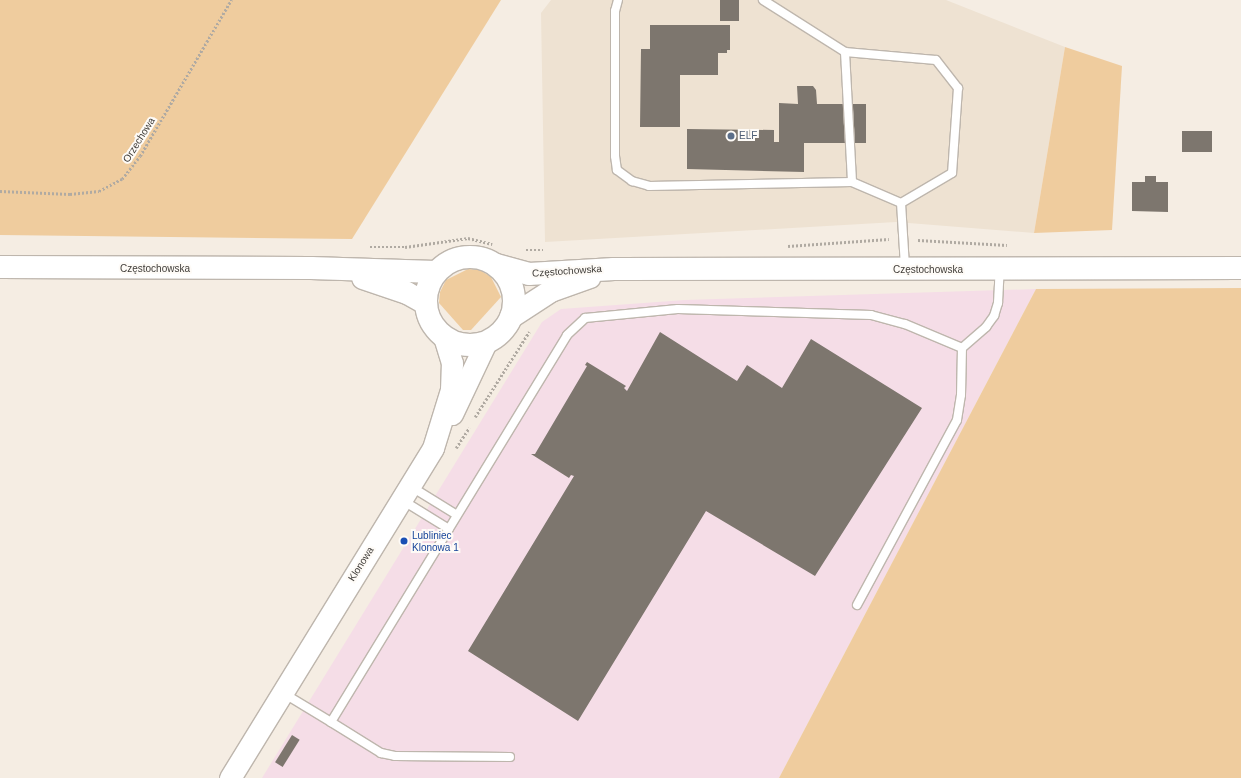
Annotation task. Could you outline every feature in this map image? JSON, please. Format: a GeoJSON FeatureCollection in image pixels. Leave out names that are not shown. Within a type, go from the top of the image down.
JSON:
{"type":"FeatureCollection","features":[{"type":"Feature","properties":{"kind":"main road"},"geometry":{"type":"LineString","coordinates":[[472,257],[485,259],[496,265],[506,276],[512,288],[514,302],[511,317],[504,329],[486,342],[465,345],[444,337],[431,322],[425,303],[429,283],[436,272],[446,263],[472,257]]}},
{"type":"Feature","properties":{"kind":"main road","name":"Częstochowska"},"geometry":{"type":"LineString","coordinates":[[496,265],[529,274],[614,269],[1000,270],[1241,268]]}},
{"type":"Feature","properties":{"kind":"main road","name":"Częstochowska"},"geometry":{"type":"LineString","coordinates":[[0,267],[310,268],[436,272]]}},
{"type":"Feature","properties":{"kind":"main road","name":"Częstochowska"},"geometry":{"type":"LineString","coordinates":[[310,268],[348,274],[379,282],[407,293],[425,303]]}},
{"type":"Feature","properties":{"kind":"main road","name":"Częstochowska"},"geometry":{"type":"LineString","coordinates":[[511,317],[552,291],[614,269]]}},
{"type":"Feature","properties":{"kind":"street","name":"Klonowa"},"geometry":{"type":"LineString","coordinates":[[230,778],[433,448],[451,390],[452,363],[444,337]]}},
{"type":"Feature","properties":{"kind":"street"},"geometry":{"type":"LineString","coordinates":[[433,448],[468,382],[486,342]]}},
{"type":"Feature","properties":{"kind":"lane"},"geometry":{"type":"LineString","coordinates":[[618,0],[615,10],[617,170],[632,181],[649,186],[852,182],[901,203]]}},
{"type":"Feature","properties":{"kind":"lane"},"geometry":{"type":"LineString","coordinates":[[763,0],[845,52],[936,60],[958,88],[952,172],[901,203]]}},
{"type":"Feature","properties":{"kind":"lane"},"geometry":{"type":"LineString","coordinates":[[845,52],[852,182]]}},
{"type":"Feature","properties":{"kind":"lane"},"geometry":{"type":"LineString","coordinates":[[901,203],[905,270]]}},
{"type":"Feature","properties":{"kind":"lane"},"geometry":{"type":"LineString","coordinates":[[857,605],[957,420],[961,395],[962,348],[986,327],[994,316],[998,303],[1000,270]]}},
{"type":"Feature","properties":{"kind":"lane"},"geometry":{"type":"LineString","coordinates":[[332,722],[567,335],[585,318],[678,309],[872,315],[905,324],[962,348]]}},
{"type":"Feature","properties":{"kind":"lane"},"geometry":{"type":"LineString","coordinates":[[406,493],[457,515]]}},
{"type":"Feature","properties":{"kind":"lane"},"geometry":{"type":"LineString","coordinates":[[406,493],[449,529]]}},
{"type":"Feature","properties":{"kind":"lane"},"geometry":{"type":"LineString","coordinates":[[282,692],[381,753],[395,756],[510,757]]}},
{"type":"Feature","properties":{"kind":"path","name":"Orzechowa"},"geometry":{"type":"LineString","coordinates":[[0,191],[70,194],[99,191],[122,179],[140,156],[231,0]]}},
{"type":"Feature","properties":{"kind":"shaded area"},"geometry":{"type":"Polygon","coordinates":[[[0,0],[501,0],[352,239],[0,235],[0,0]]]}},
{"type":"Feature","properties":{"kind":"shaded area"},"geometry":{"type":"Polygon","coordinates":[[[551,0],[946,0],[1065,47],[1034,233],[896,222],[545,242],[541,13],[551,0]]]}},
{"type":"Feature","properties":{"kind":"shaded area"},"geometry":{"type":"Polygon","coordinates":[[[1065,47],[1122,66],[1112,230],[1034,233],[1065,47]]]}},
{"type":"Feature","properties":{"kind":"shaded area"},"geometry":{"type":"Polygon","coordinates":[[[468,269],[480,270],[491,277],[501,297],[471,330],[463,330],[439,303],[440,292],[446,280],[468,269]]]}},
{"type":"Feature","properties":{"kind":"shaded area"},"geometry":{"type":"Polygon","coordinates":[[[1241,288],[1241,778],[779,778],[1036,289],[1241,288]]]}},
{"type":"Feature","properties":{"kind":"shaded area"},"geometry":{"type":"Polygon","coordinates":[[[1036,289],[779,778],[262,778],[542,322],[561,309],[685,300],[1036,289]]]}},
{"type":"Feature","properties":{"kind":"building"},"geometry":{"type":"Polygon","coordinates":[[[720,0],[739,0],[739,21],[720,21],[720,0]]]}},
{"type":"Feature","properties":{"kind":"building"},"geometry":{"type":"Polygon","coordinates":[[[650,25],[730,25],[730,50],[727,50],[727,53],[718,53],[718,75],[680,75],[680,127],[640,127],[641,49],[650,49],[650,25]]]}},
{"type":"Feature","properties":{"kind":"building","name":"ELF"},"geometry":{"type":"Polygon","coordinates":[[[797,86],[813,86],[816,90],[817,104],[866,104],[866,143],[804,143],[804,172],[687,169],[687,129],[774,130],[774,142],[779,142],[779,103],[798,104],[797,86]]]}},
{"type":"Feature","properties":{"kind":"building"},"geometry":{"type":"Polygon","coordinates":[[[1182,131],[1212,131],[1212,152],[1182,152],[1182,131]]]}},
{"type":"Feature","properties":{"kind":"building"},"geometry":{"type":"Polygon","coordinates":[[[1145,176],[1156,176],[1156,182],[1168,182],[1168,212],[1132,211],[1132,182],[1145,182],[1145,176]]]}},
{"type":"Feature","properties":{"kind":"building"},"geometry":{"type":"Polygon","coordinates":[[[660,332],[737,381],[747,365],[782,388],[811,339],[922,408],[815,576],[706,511],[578,721],[468,651],[574,476],[571,475],[569,478],[531,454],[535,454],[587,366],[585,365],[587,362],[626,386],[624,388],[627,391],[660,332]]]}},
{"type":"Feature","properties":{"kind":"building"},"geometry":{"type":"Polygon","coordinates":[[[292,735],[300,740],[283,767],[275,762],[292,735]]]}},
{"type":"Feature","properties":{"kind":"place","name":"ELF"},"geometry":{"type":"Point","coordinates":[731,136]}},
{"type":"Feature","properties":{"kind":"place","name":"Lubliniec Klonowa 1"},"geometry":{"type":"Point","coordinates":[404,541]}}]}
